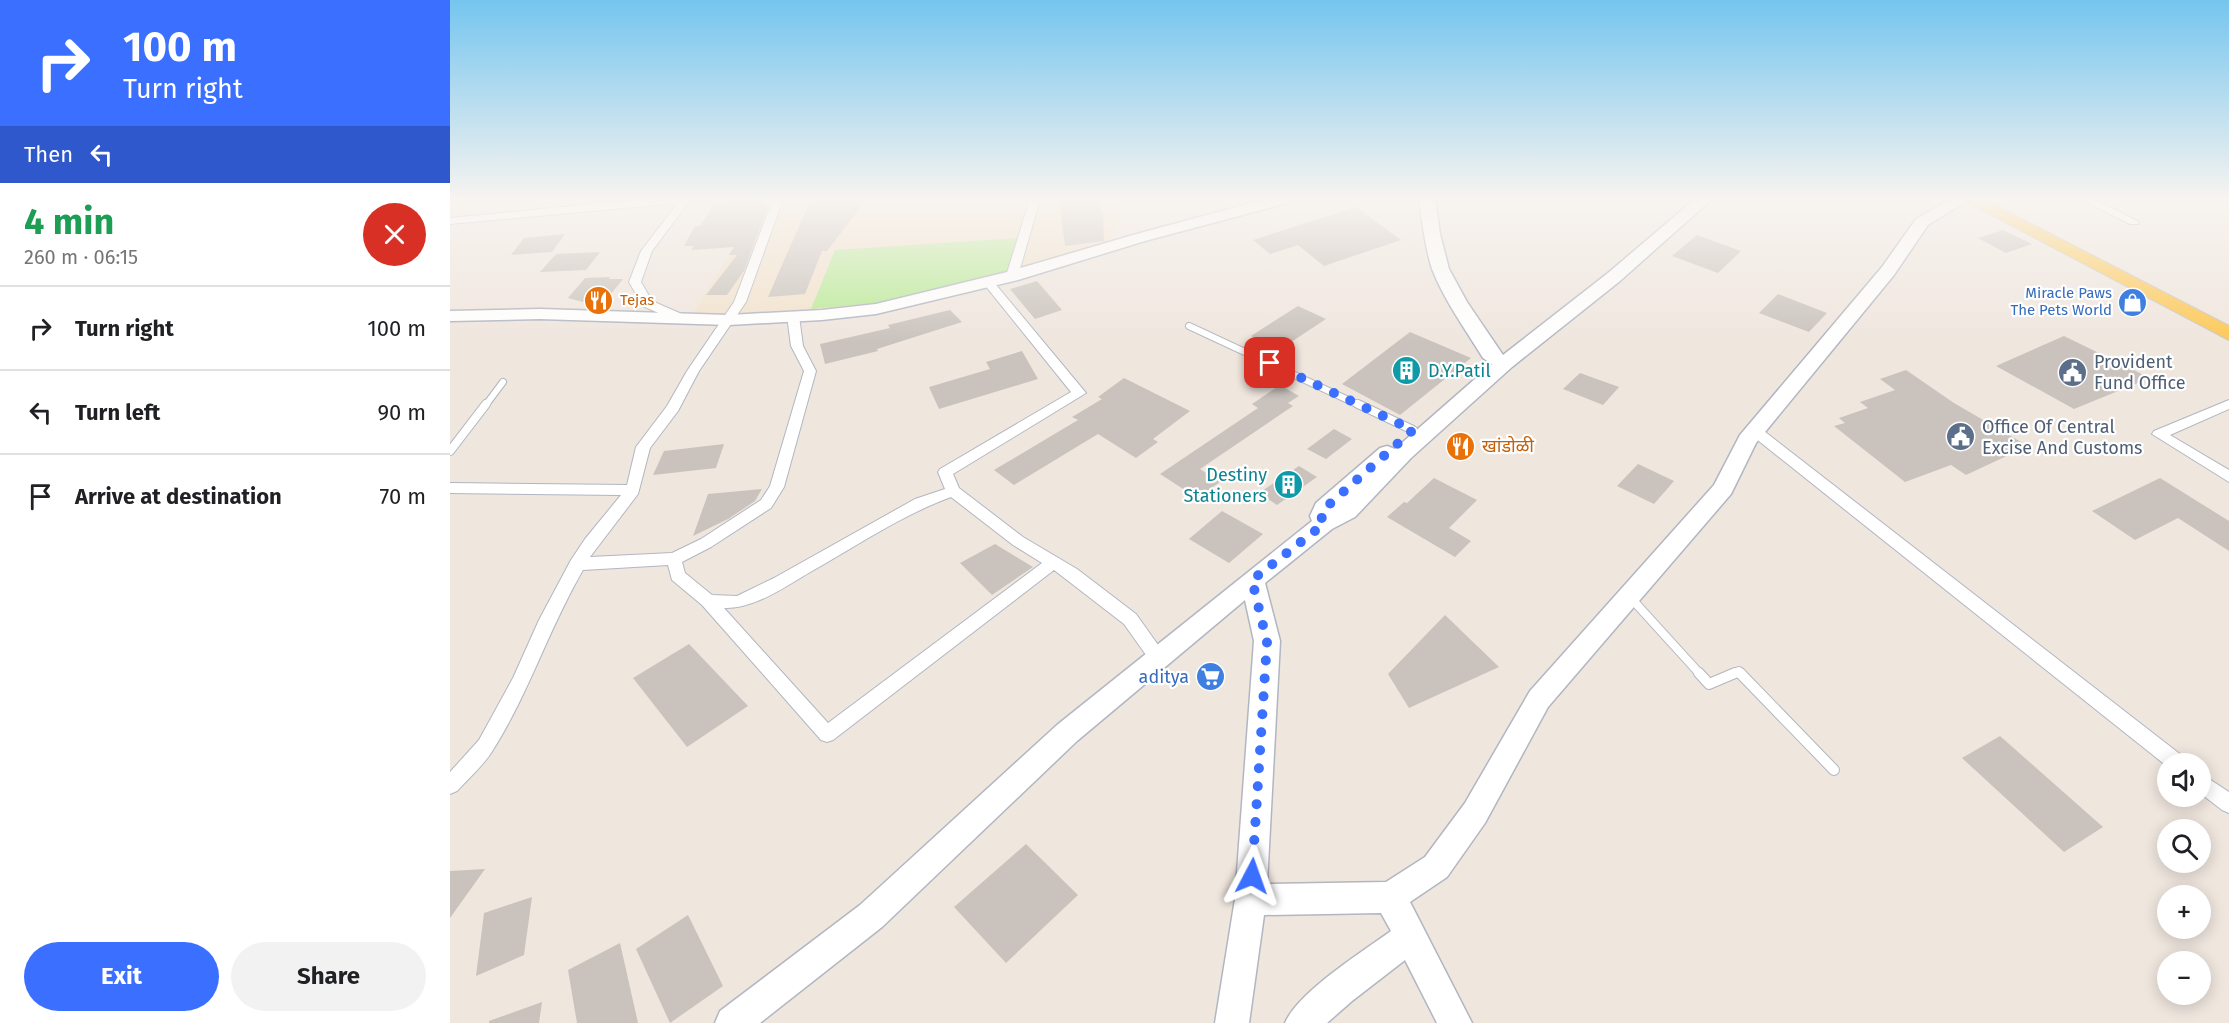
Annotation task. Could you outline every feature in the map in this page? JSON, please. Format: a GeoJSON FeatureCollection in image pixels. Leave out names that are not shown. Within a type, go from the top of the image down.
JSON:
{"type":"FeatureCollection","features":[{"type":"Feature","properties":{"kind":"main road"},"geometry":{"type":"LineString","coordinates":[[2060,247],[2229,334]]}},
{"type":"Feature","properties":{"kind":"main road"},"geometry":{"type":"LineString","coordinates":[[2088,247],[2229,316]]}},
{"type":"Feature","properties":{"kind":"street"},"geometry":{"type":"LineString","coordinates":[[650,247],[634,282],[647,303],[680,318]]}},
{"type":"Feature","properties":{"kind":"street"},"geometry":{"type":"LineString","coordinates":[[450,785],[486,746],[520,680],[546,620],[590,543],[633,490],[643,447],[673,408],[693,371],[740,302],[761,247]]}},
{"type":"Feature","properties":{"kind":"street"},"geometry":{"type":"LineString","coordinates":[[1012,276],[1021,247]]}},
{"type":"Feature","properties":{"kind":"street"},"geometry":{"type":"LineString","coordinates":[[450,316],[540,314],[729,320],[822,315],[876,309],[1012,276],[1110,247]]}},
{"type":"Feature","properties":{"kind":"street"},"geometry":{"type":"LineString","coordinates":[[1435,247],[1441,269],[1458,302],[1499,360]]}},
{"type":"Feature","properties":{"kind":"street"},"geometry":{"type":"LineString","coordinates":[[732,1023],[871,916],[1066,734],[1157,657],[1324,524],[1347,511],[1499,360],[1633,247]]}},
{"type":"Feature","properties":{"kind":"street"},"geometry":{"type":"LineString","coordinates":[[1324,524],[1321,516],[1324,509],[1461,389],[1614,277],[1650,247]]}},
{"type":"Feature","properties":{"kind":"street"},"geometry":{"type":"LineString","coordinates":[[1251,899],[1310,900],[1390,897],[1436,867],[1475,813],[1539,699],[1723,489],[1747,440],[1888,271],[1905,247]]}},
{"type":"Feature","properties":{"kind":"street"},"geometry":{"type":"LineString","coordinates":[[988,282],[1079,393],[945,472],[954,491],[1018,541],[1053,563],[1130,619],[1157,657]]}},
{"type":"Feature","properties":{"kind":"street"},"geometry":{"type":"LineString","coordinates":[[578,564],[674,559],[706,543],[766,504],[777,488],[810,372],[797,346],[794,316]]}},
{"type":"Feature","properties":{"kind":"street"},"geometry":{"type":"LineString","coordinates":[[2229,404],[2159,434],[2229,477]]}},
{"type":"Feature","properties":{"kind":"street"},"geometry":{"type":"LineString","coordinates":[[1755,431],[2164,753]]}},
{"type":"Feature","properties":{"kind":"street"},"geometry":{"type":"LineString","coordinates":[[450,488],[633,490]]}},
{"type":"Feature","properties":{"kind":"street"},"geometry":{"type":"LineString","coordinates":[[708,601],[740,602],[920,503],[954,491]]}},
{"type":"Feature","properties":{"kind":"street"},"geometry":{"type":"LineString","coordinates":[[674,559],[678,576],[708,601],[827,734],[1053,563]]}},
{"type":"Feature","properties":{"kind":"street"},"geometry":{"type":"LineString","coordinates":[[1232,1023],[1251,899],[1267,642],[1252,580]]}},
{"type":"Feature","properties":{"kind":"street"},"geometry":{"type":"LineString","coordinates":[[2211,790],[2229,804]]}},
{"type":"Feature","properties":{"kind":"street"},"geometry":{"type":"LineString","coordinates":[[1390,897],[1455,1023]]}},
{"type":"Feature","properties":{"kind":"street"},"geometry":{"type":"LineString","coordinates":[[1302,1023],[1340,989],[1410,937]]}},
{"type":"Feature","properties":{"kind":"lane"},"geometry":{"type":"LineString","coordinates":[[1189,326],[1413,430]]}},
{"type":"Feature","properties":{"kind":"lane"},"geometry":{"type":"LineString","coordinates":[[450,451],[503,382]]}},
{"type":"Feature","properties":{"kind":"lane"},"geometry":{"type":"LineString","coordinates":[[1629,596],[1709,684],[1739,670],[1834,771]]}},
{"type":"Feature","properties":{"kind":"shaded area"},"geometry":{"type":"Polygon","coordinates":[[[734,247],[1102,247],[1014,273],[890,303],[825,312],[692,315],[734,247]]]}},
{"type":"Feature","properties":{"kind":"green space"},"geometry":{"type":"Polygon","coordinates":[[[885,247],[1017,247],[1013,273],[877,303],[811,309],[835,250],[885,247]]]}},
{"type":"Feature","properties":{"kind":"building"},"geometry":{"type":"Polygon","coordinates":[[[517,247],[556,247],[552,252],[511,255],[517,247]]]}},
{"type":"Feature","properties":{"kind":"building"},"geometry":{"type":"Polygon","coordinates":[[[693,247],[753,247],[744,271],[727,295],[706,295],[737,255],[729,255],[734,247],[691,250],[693,247]]]}},
{"type":"Feature","properties":{"kind":"building"},"geometry":{"type":"Polygon","coordinates":[[[790,247],[830,247],[827,251],[822,251],[805,294],[768,297],[790,247]]]}},
{"type":"Feature","properties":{"kind":"building"},"geometry":{"type":"Polygon","coordinates":[[[1261,247],[1293,247],[1270,254],[1261,247]]]}},
{"type":"Feature","properties":{"kind":"building"},"geometry":{"type":"Polygon","coordinates":[[[1300,247],[1381,247],[1324,266],[1300,247]]]}},
{"type":"Feature","properties":{"kind":"building"},"geometry":{"type":"Polygon","coordinates":[[[1683,247],[1729,247],[1741,251],[1718,273],[1672,256],[1683,247]]]}},
{"type":"Feature","properties":{"kind":"building"},"geometry":{"type":"Polygon","coordinates":[[[1994,247],[2024,247],[2006,253],[1994,247]]]}},
{"type":"Feature","properties":{"kind":"building"},"geometry":{"type":"Polygon","coordinates":[[[600,252],[586,270],[540,272],[556,254],[600,252]]]}},
{"type":"Feature","properties":{"kind":"building"},"geometry":{"type":"Polygon","coordinates":[[[610,277],[609,279],[623,279],[605,301],[583,302],[568,298],[585,278],[610,277]]]}},
{"type":"Feature","properties":{"kind":"building"},"geometry":{"type":"Polygon","coordinates":[[[1037,281],[1062,310],[1035,319],[1010,289],[1037,281]]]}},
{"type":"Feature","properties":{"kind":"building"},"geometry":{"type":"Polygon","coordinates":[[[1778,294],[1827,313],[1809,332],[1759,313],[1778,294]]]}},
{"type":"Feature","properties":{"kind":"building"},"geometry":{"type":"Polygon","coordinates":[[[1298,306],[1326,319],[1279,350],[1251,336],[1298,306]]]}},
{"type":"Feature","properties":{"kind":"building"},"geometry":{"type":"Polygon","coordinates":[[[950,310],[962,322],[877,349],[878,351],[825,364],[820,344],[890,328],[888,325],[950,310]]]}},
{"type":"Feature","properties":{"kind":"building","name":"D.Y.Patil"},"geometry":{"type":"Polygon","coordinates":[[[1410,332],[1471,358],[1400,415],[1342,384],[1410,332]]]}},
{"type":"Feature","properties":{"kind":"building","name":"Provident Fund Office"},"geometry":{"type":"Polygon","coordinates":[[[2064,336],[2150,378],[2074,409],[1996,366],[2064,336]]]}},
{"type":"Feature","properties":{"kind":"building"},"geometry":{"type":"Polygon","coordinates":[[[1022,351],[1038,379],[939,409],[929,387],[990,369],[986,362],[1022,351]]]}},
{"type":"Feature","properties":{"kind":"building"},"geometry":{"type":"Polygon","coordinates":[[[1906,370],[1954,403],[2028,446],[1966,475],[1951,465],[1905,482],[1834,426],[1845,423],[1839,418],[1868,408],[1860,402],[1895,390],[1880,379],[1906,370]]]}},
{"type":"Feature","properties":{"kind":"building"},"geometry":{"type":"Polygon","coordinates":[[[1580,373],[1619,387],[1603,405],[1563,389],[1580,373]]]}},
{"type":"Feature","properties":{"kind":"building"},"geometry":{"type":"Polygon","coordinates":[[[1124,378],[1190,411],[1153,439],[1158,442],[1136,458],[1098,434],[1014,485],[994,470],[1078,420],[1072,417],[1102,399],[1098,397],[1124,378]]]}},
{"type":"Feature","properties":{"kind":"building"},"geometry":{"type":"Polygon","coordinates":[[[1280,385],[1299,396],[1288,403],[1293,406],[1200,469],[1220,482],[1197,498],[1160,474],[1258,408],[1252,404],[1280,385]]]}},
{"type":"Feature","properties":{"kind":"building"},"geometry":{"type":"Polygon","coordinates":[[[1334,429],[1352,439],[1326,459],[1307,449],[1334,429]]]}},
{"type":"Feature","properties":{"kind":"building"},"geometry":{"type":"Polygon","coordinates":[[[724,444],[716,468],[653,475],[664,451],[724,444]]]}},
{"type":"Feature","properties":{"kind":"building"},"geometry":{"type":"Polygon","coordinates":[[[1638,464],[1674,481],[1654,504],[1617,486],[1638,464]]]}},
{"type":"Feature","properties":{"kind":"building","name":"Destiny Stationers"},"geometry":{"type":"Polygon","coordinates":[[[1299,466],[1317,477],[1277,505],[1259,493],[1299,466]]]}},
{"type":"Feature","properties":{"kind":"building"},"geometry":{"type":"Polygon","coordinates":[[[1434,478],[1477,500],[1449,528],[1471,541],[1455,557],[1387,517],[1404,502],[1407,503],[1434,478]]]}},
{"type":"Feature","properties":{"kind":"building"},"geometry":{"type":"Polygon","coordinates":[[[2160,478],[2229,521],[2229,551],[2178,518],[2135,540],[2092,511],[2160,478]]]}},
{"type":"Feature","properties":{"kind":"building"},"geometry":{"type":"Polygon","coordinates":[[[762,489],[755,501],[728,519],[693,536],[708,494],[762,489]]]}},
{"type":"Feature","properties":{"kind":"building"},"geometry":{"type":"Polygon","coordinates":[[[1222,511],[1263,534],[1229,563],[1189,539],[1222,511]]]}},
{"type":"Feature","properties":{"kind":"building"},"geometry":{"type":"Polygon","coordinates":[[[995,544],[1033,567],[992,595],[960,563],[995,544]]]}},
{"type":"Feature","properties":{"kind":"building"},"geometry":{"type":"Polygon","coordinates":[[[1445,615],[1499,667],[1409,708],[1388,674],[1445,615]]]}},
{"type":"Feature","properties":{"kind":"building"},"geometry":{"type":"Polygon","coordinates":[[[689,644],[748,706],[687,747],[633,678],[689,644]]]}},
{"type":"Feature","properties":{"kind":"building"},"geometry":{"type":"Polygon","coordinates":[[[2000,736],[2103,827],[2064,852],[1962,758],[2000,736]]]}},
{"type":"Feature","properties":{"kind":"building"},"geometry":{"type":"Polygon","coordinates":[[[1026,844],[1078,895],[1006,963],[954,907],[1026,844]]]}},
{"type":"Feature","properties":{"kind":"building"},"geometry":{"type":"Polygon","coordinates":[[[485,869],[450,918],[450,871],[485,869]]]}},
{"type":"Feature","properties":{"kind":"building"},"geometry":{"type":"Polygon","coordinates":[[[532,897],[524,955],[476,976],[484,913],[532,897]]]}},
{"type":"Feature","properties":{"kind":"building"},"geometry":{"type":"Polygon","coordinates":[[[688,915],[723,986],[670,1023],[636,949],[688,915]]]}},
{"type":"Feature","properties":{"kind":"building"},"geometry":{"type":"Polygon","coordinates":[[[620,943],[638,1023],[577,1023],[568,970],[620,943]]]}},
{"type":"Feature","properties":{"kind":"building"},"geometry":{"type":"Polygon","coordinates":[[[542,1002],[539,1023],[489,1023],[489,1021],[542,1002]]]}},
{"type":"Feature","properties":{"kind":"place","name":"Tejas"},"geometry":{"type":"Point","coordinates":[599,300]}},
{"type":"Feature","properties":{"kind":"place","name":"Miracle Paws The Pets World"},"geometry":{"type":"Point","coordinates":[2133,302]}},
{"type":"Feature","properties":{"kind":"place","name":"D.Y.Patil"},"geometry":{"type":"Point","coordinates":[1407,371]}},
{"type":"Feature","properties":{"kind":"place","name":"Provident Fund Office"},"geometry":{"type":"Point","coordinates":[2073,372]}},
{"type":"Feature","properties":{"kind":"place","name":"Office Of Central Excise And Customs"},"geometry":{"type":"Point","coordinates":[1961,437]}},
{"type":"Feature","properties":{"kind":"place","name":"खांडोळी"},"geometry":{"type":"Point","coordinates":[1461,446]}},
{"type":"Feature","properties":{"kind":"place","name":"Destiny Stationers"},"geometry":{"type":"Point","coordinates":[1288,485]}},
{"type":"Feature","properties":{"kind":"place","name":"aditya"},"geometry":{"type":"Point","coordinates":[1210,677]}},
{"type":"Feature","properties":{"kind":"route"},"geometry":{"type":"LineString","coordinates":[[1252,876],[1267,642],[1252,580],[1324,524],[1321,516],[1324,509],[1413,430],[1270,363]]}}]}
